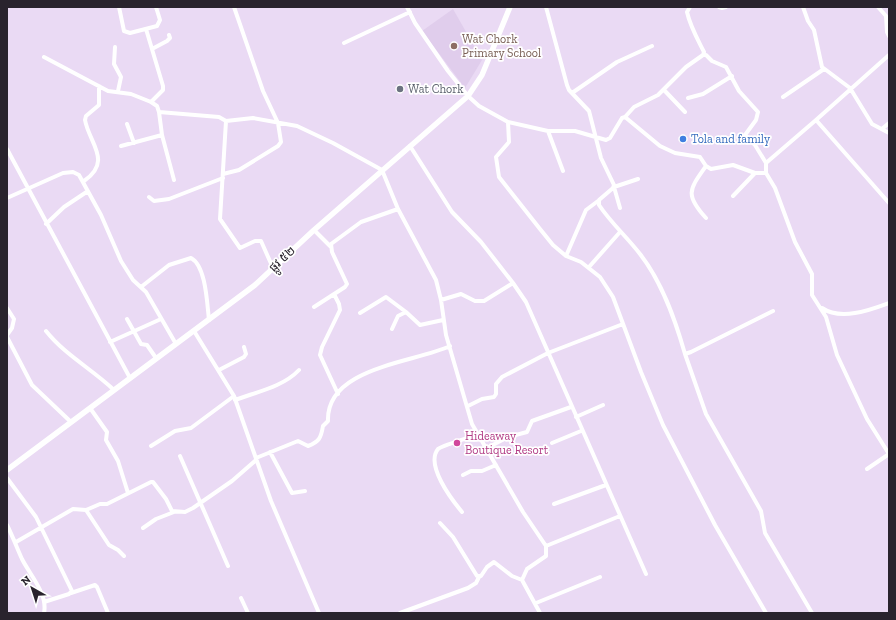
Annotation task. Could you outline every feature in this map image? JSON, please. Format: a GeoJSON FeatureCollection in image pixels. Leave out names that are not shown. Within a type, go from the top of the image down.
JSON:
{"type":"FeatureCollection","features":[{"type":"Feature","properties":{"kind":"street"},"geometry":{"type":"LineString","coordinates":[[119,7],[124,31],[130,33],[154,28],[160,20],[156,7]]}},
{"type":"Feature","properties":{"kind":"street"},"geometry":{"type":"LineString","coordinates":[[149,197],[154,201],[169,199],[239,170],[280,145],[278,123],[263,91],[234,7]]}},
{"type":"Feature","properties":{"kind":"street"},"geometry":{"type":"LineString","coordinates":[[408,7],[448,71],[468,96],[479,106],[508,122],[548,131],[575,131],[596,138],[608,139],[622,118],[634,108],[664,90],[686,67],[703,55]]}},
{"type":"Feature","properties":{"kind":"street","name":"ផ្លូវ ៥២"},"geometry":{"type":"LineString","coordinates":[[7,470],[255,285],[314,230],[468,96],[482,75],[510,7]]}},
{"type":"Feature","properties":{"kind":"street"},"geometry":{"type":"LineString","coordinates":[[546,7],[564,76],[572,93],[589,111],[601,158],[614,186],[620,208]]}},
{"type":"Feature","properties":{"kind":"street"},"geometry":{"type":"LineString","coordinates":[[689,7],[687,12],[689,20],[704,52],[703,55]]}},
{"type":"Feature","properties":{"kind":"street"},"geometry":{"type":"LineString","coordinates":[[719,7],[726,7]]}},
{"type":"Feature","properties":{"kind":"street"},"geometry":{"type":"LineString","coordinates":[[803,7],[808,21],[814,30],[820,60],[824,69],[833,74],[850,88],[872,124],[883,128],[889,133]]}},
{"type":"Feature","properties":{"kind":"street"},"geometry":{"type":"LineString","coordinates":[[878,7],[886,16],[887,32],[889,36]]}},
{"type":"Feature","properties":{"kind":"street"},"geometry":{"type":"LineString","coordinates":[[344,43],[410,12]]}},
{"type":"Feature","properties":{"kind":"street"},"geometry":{"type":"LineString","coordinates":[[146,29],[164,88],[151,102]]}},
{"type":"Feature","properties":{"kind":"street"},"geometry":{"type":"LineString","coordinates":[[152,49],[167,41],[169,35]]}},
{"type":"Feature","properties":{"kind":"street"},"geometry":{"type":"LineString","coordinates":[[572,93],[617,62],[652,46]]}},
{"type":"Feature","properties":{"kind":"street"},"geometry":{"type":"LineString","coordinates":[[115,47],[114,64],[121,77],[118,91]]}},
{"type":"Feature","properties":{"kind":"street"},"geometry":{"type":"LineString","coordinates":[[703,55],[706,55],[716,63],[726,66],[739,91],[758,112],[756,120],[745,134],[755,145],[766,163],[766,173],[775,188],[795,242],[810,270],[812,295],[821,308],[838,355],[861,407],[889,454],[867,469]]}},
{"type":"Feature","properties":{"kind":"street"},"geometry":{"type":"LineString","coordinates":[[766,163],[889,55]]}},
{"type":"Feature","properties":{"kind":"street"},"geometry":{"type":"LineString","coordinates":[[44,57],[108,90],[131,94],[157,106],[162,135],[174,180]]}},
{"type":"Feature","properties":{"kind":"street"},"geometry":{"type":"LineString","coordinates":[[783,97],[824,69]]}},
{"type":"Feature","properties":{"kind":"street"},"geometry":{"type":"LineString","coordinates":[[688,98],[703,94],[732,76]]}},
{"type":"Feature","properties":{"kind":"street"},"geometry":{"type":"LineString","coordinates":[[84,181],[93,173],[98,156],[97,146],[85,120],[86,116],[99,105],[99,86]]}},
{"type":"Feature","properties":{"kind":"street"},"geometry":{"type":"LineString","coordinates":[[664,90],[685,112]]}},
{"type":"Feature","properties":{"kind":"street"},"geometry":{"type":"LineString","coordinates":[[159,112],[219,117],[226,121],[253,118],[296,126],[333,142],[382,170],[398,210],[424,254],[436,280],[441,300],[443,320],[468,406],[470,418],[523,512],[546,546],[546,556],[527,569],[522,580]]}},
{"type":"Feature","properties":{"kind":"street"},"geometry":{"type":"LineString","coordinates":[[625,117],[660,146],[675,153],[700,157],[706,166],[711,169],[734,166],[755,173],[766,173]]}},
{"type":"Feature","properties":{"kind":"street"},"geometry":{"type":"LineString","coordinates":[[816,120],[889,203]]}},
{"type":"Feature","properties":{"kind":"street"},"geometry":{"type":"LineString","coordinates":[[226,121],[223,152],[224,176],[220,216],[222,222],[240,248],[255,241],[261,241],[273,268]]}},
{"type":"Feature","properties":{"kind":"street"},"geometry":{"type":"LineString","coordinates":[[508,122],[509,142],[496,157],[498,174],[554,245],[566,256],[589,267],[607,286],[616,302],[623,324],[664,425],[715,525],[766,613]]}},
{"type":"Feature","properties":{"kind":"street"},"geometry":{"type":"LineString","coordinates":[[883,128],[889,123]]}},
{"type":"Feature","properties":{"kind":"street"},"geometry":{"type":"LineString","coordinates":[[127,124],[134,143]]}},
{"type":"Feature","properties":{"kind":"street"},"geometry":{"type":"LineString","coordinates":[[548,131],[563,171]]}},
{"type":"Feature","properties":{"kind":"street"},"geometry":{"type":"LineString","coordinates":[[121,146],[162,135]]}},
{"type":"Feature","properties":{"kind":"street"},"geometry":{"type":"LineString","coordinates":[[410,146],[452,212],[481,242],[526,302],[581,431],[646,574]]}},
{"type":"Feature","properties":{"kind":"street"},"geometry":{"type":"LineString","coordinates":[[7,149],[27,189],[130,378]]}},
{"type":"Feature","properties":{"kind":"street"},"geometry":{"type":"LineString","coordinates":[[706,166],[692,186],[691,192],[697,208],[706,218]]}},
{"type":"Feature","properties":{"kind":"street"},"geometry":{"type":"LineString","coordinates":[[7,198],[68,172],[77,173],[84,181],[121,261],[133,280],[146,292],[176,344]]}},
{"type":"Feature","properties":{"kind":"street"},"geometry":{"type":"LineString","coordinates":[[733,196],[755,173]]}},
{"type":"Feature","properties":{"kind":"street"},"geometry":{"type":"LineString","coordinates":[[566,256],[586,210],[614,186],[638,179]]}},
{"type":"Feature","properties":{"kind":"street"},"geometry":{"type":"LineString","coordinates":[[46,224],[64,207],[88,191]]}},
{"type":"Feature","properties":{"kind":"street"},"geometry":{"type":"LineString","coordinates":[[598,201],[599,206],[620,232],[639,252],[656,278],[674,318],[684,354],[706,414],[761,511],[765,533],[812,613]]}},
{"type":"Feature","properties":{"kind":"street"},"geometry":{"type":"LineString","coordinates":[[330,246],[333,242],[361,222],[398,210]]}},
{"type":"Feature","properties":{"kind":"street"},"geometry":{"type":"LineString","coordinates":[[314,230],[330,246],[338,267],[347,281],[346,286],[314,307]]}},
{"type":"Feature","properties":{"kind":"street"},"geometry":{"type":"LineString","coordinates":[[589,267],[620,232]]}},
{"type":"Feature","properties":{"kind":"street"},"geometry":{"type":"LineString","coordinates":[[141,286],[169,265],[188,257],[193,259],[203,278],[210,320]]}},
{"type":"Feature","properties":{"kind":"street"},"geometry":{"type":"LineString","coordinates":[[441,300],[461,294],[475,301],[484,301],[513,283]]}},
{"type":"Feature","properties":{"kind":"street"},"geometry":{"type":"LineString","coordinates":[[334,294],[340,310],[322,347],[320,356],[338,394]]}},
{"type":"Feature","properties":{"kind":"street"},"geometry":{"type":"LineString","coordinates":[[360,313],[386,297],[420,325],[443,320]]}},
{"type":"Feature","properties":{"kind":"street"},"geometry":{"type":"LineString","coordinates":[[821,308],[832,313],[857,313],[865,312],[889,303]]}},
{"type":"Feature","properties":{"kind":"street"},"geometry":{"type":"LineString","coordinates":[[7,308],[14,319],[14,324],[7,336],[32,385],[71,422]]}},
{"type":"Feature","properties":{"kind":"street"},"geometry":{"type":"LineString","coordinates":[[684,354],[691,352],[773,311]]}},
{"type":"Feature","properties":{"kind":"street"},"geometry":{"type":"LineString","coordinates":[[392,329],[398,316],[406,312]]}},
{"type":"Feature","properties":{"kind":"street"},"geometry":{"type":"LineString","coordinates":[[127,319],[141,344],[147,345],[156,358]]}},
{"type":"Feature","properties":{"kind":"street"},"geometry":{"type":"LineString","coordinates":[[110,342],[161,319]]}},
{"type":"Feature","properties":{"kind":"street"},"geometry":{"type":"LineString","coordinates":[[468,406],[482,399],[494,397],[496,394],[496,384],[502,377],[548,353],[623,324]]}},
{"type":"Feature","properties":{"kind":"street"},"geometry":{"type":"LineString","coordinates":[[46,331],[76,361],[97,374],[114,390]]}},
{"type":"Feature","properties":{"kind":"street"},"geometry":{"type":"LineString","coordinates":[[194,331],[235,398],[256,459],[319,613]]}},
{"type":"Feature","properties":{"kind":"street"},"geometry":{"type":"LineString","coordinates":[[143,528],[155,520],[174,512],[185,512],[232,481],[256,459],[270,452],[298,440],[308,446],[319,440],[323,426],[328,421],[328,412],[338,394],[372,369],[435,353],[450,346]]}},
{"type":"Feature","properties":{"kind":"street"},"geometry":{"type":"LineString","coordinates":[[219,370],[244,357],[246,354],[244,347]]}},
{"type":"Feature","properties":{"kind":"street"},"geometry":{"type":"LineString","coordinates":[[151,446],[175,431],[191,428],[235,398],[268,389],[293,376],[299,370]]}},
{"type":"Feature","properties":{"kind":"street"},"geometry":{"type":"LineString","coordinates":[[576,417],[603,405]]}},
{"type":"Feature","properties":{"kind":"street"},"geometry":{"type":"LineString","coordinates":[[487,448],[498,444],[508,437],[527,432],[532,421],[571,407]]}},
{"type":"Feature","properties":{"kind":"street"},"geometry":{"type":"LineString","coordinates":[[90,408],[107,432],[106,440],[118,461],[128,493]]}},
{"type":"Feature","properties":{"kind":"street"},"geometry":{"type":"LineString","coordinates":[[552,443],[581,431]]}},
{"type":"Feature","properties":{"kind":"street"},"geometry":{"type":"LineString","coordinates":[[462,512],[438,476],[435,460],[438,449],[445,445],[454,444],[478,434]]}},
{"type":"Feature","properties":{"kind":"street"},"geometry":{"type":"LineString","coordinates":[[270,452],[292,493],[305,491]]}},
{"type":"Feature","properties":{"kind":"street"},"geometry":{"type":"LineString","coordinates":[[180,456],[228,566]]}},
{"type":"Feature","properties":{"kind":"street"},"geometry":{"type":"LineString","coordinates":[[463,476],[471,470],[482,471],[496,465]]}},
{"type":"Feature","properties":{"kind":"street"},"geometry":{"type":"LineString","coordinates":[[7,478],[36,517],[72,591],[71,593]]}},
{"type":"Feature","properties":{"kind":"street"},"geometry":{"type":"LineString","coordinates":[[16,542],[73,509],[86,510],[100,504],[107,504],[148,483],[153,482],[174,512]]}},
{"type":"Feature","properties":{"kind":"street"},"geometry":{"type":"LineString","coordinates":[[554,504],[606,485]]}},
{"type":"Feature","properties":{"kind":"street"},"geometry":{"type":"LineString","coordinates":[[86,510],[109,546],[118,550],[124,556]]}},
{"type":"Feature","properties":{"kind":"street"},"geometry":{"type":"LineString","coordinates":[[546,546],[620,516]]}},
{"type":"Feature","properties":{"kind":"street"},"geometry":{"type":"LineString","coordinates":[[440,523],[451,534],[479,577]]}},
{"type":"Feature","properties":{"kind":"street"},"geometry":{"type":"LineString","coordinates":[[7,526],[16,542],[22,560],[35,581],[44,602],[44,613]]}},
{"type":"Feature","properties":{"kind":"street"},"geometry":{"type":"LineString","coordinates":[[400,613],[468,588],[476,583],[479,577],[494,562],[512,576],[522,580],[527,591],[536,603],[540,613]]}},
{"type":"Feature","properties":{"kind":"street"},"geometry":{"type":"LineString","coordinates":[[536,603],[600,577]]}},
{"type":"Feature","properties":{"kind":"street"},"geometry":{"type":"LineString","coordinates":[[44,602],[95,585],[108,613]]}},
{"type":"Feature","properties":{"kind":"street"},"geometry":{"type":"LineString","coordinates":[[241,598],[248,613]]}},
{"type":"Feature","properties":{"kind":"shaded area","name":"Wat Chork Primary School"},"geometry":{"type":"Polygon","coordinates":[[[453,9],[482,60],[465,88],[422,31],[453,9]]]}},
{"type":"Feature","properties":{"kind":"place","name":"Wat Chork Primary School"},"geometry":{"type":"Point","coordinates":[454,46]}},
{"type":"Feature","properties":{"kind":"place","name":"Wat Chork"},"geometry":{"type":"Point","coordinates":[400,89]}},
{"type":"Feature","properties":{"kind":"place","name":"Tola and family"},"geometry":{"type":"Point","coordinates":[683,139]}},
{"type":"Feature","properties":{"kind":"place","name":"Hideaway Boutique Resort"},"geometry":{"type":"Point","coordinates":[457,443]}}]}
